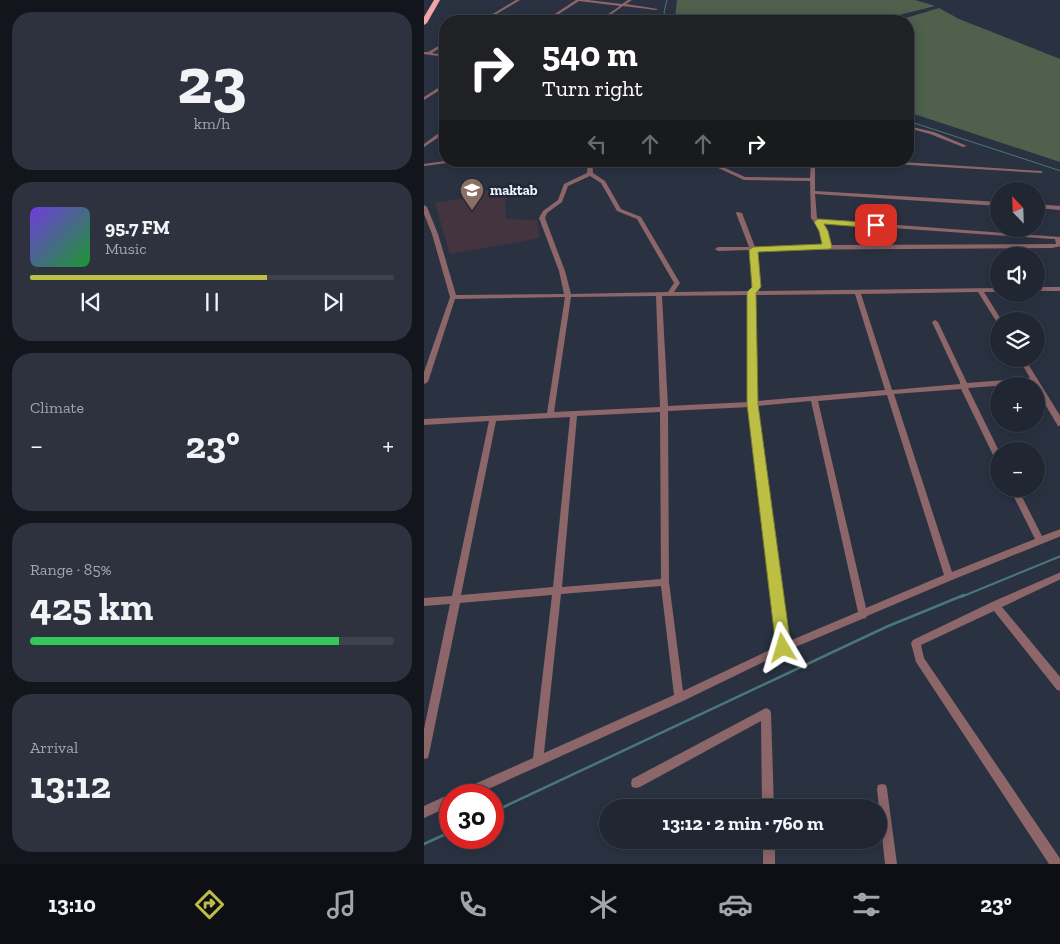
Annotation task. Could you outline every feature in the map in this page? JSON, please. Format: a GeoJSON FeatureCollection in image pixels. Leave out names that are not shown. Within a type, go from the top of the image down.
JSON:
{"type":"FeatureCollection","features":[{"type":"Feature","properties":{"kind":"highway"},"geometry":{"type":"LineString","coordinates":[[424,14],[432,0]]}},
{"type":"Feature","properties":{"kind":"highway"},"geometry":{"type":"LineString","coordinates":[[424,23],[437,0]]}},
{"type":"Feature","properties":{"kind":"street"},"geometry":{"type":"LineString","coordinates":[[493,15],[518,0]]}},
{"type":"Feature","properties":{"kind":"street"},"geometry":{"type":"LineString","coordinates":[[555,15],[579,0],[656,9]]}},
{"type":"Feature","properties":{"kind":"street"},"geometry":{"type":"LineString","coordinates":[[609,15],[630,0]]}},
{"type":"Feature","properties":{"kind":"street"},"geometry":{"type":"LineString","coordinates":[[426,54],[439,47]]}},
{"type":"Feature","properties":{"kind":"street"},"geometry":{"type":"LineString","coordinates":[[426,54],[439,55]]}},
{"type":"Feature","properties":{"kind":"street"},"geometry":{"type":"LineString","coordinates":[[424,99],[439,89]]}},
{"type":"Feature","properties":{"kind":"street"},"geometry":{"type":"LineString","coordinates":[[914,128],[932,133],[965,146]]}},
{"type":"Feature","properties":{"kind":"street"},"geometry":{"type":"LineString","coordinates":[[424,146],[439,135]]}},
{"type":"Feature","properties":{"kind":"street"},"geometry":{"type":"LineString","coordinates":[[424,165],[439,163]]}},
{"type":"Feature","properties":{"kind":"street"},"geometry":{"type":"LineString","coordinates":[[914,164],[1041,172]]}},
{"type":"Feature","properties":{"kind":"street"},"geometry":{"type":"LineString","coordinates":[[590,167],[590,174]]}},
{"type":"Feature","properties":{"kind":"street"},"geometry":{"type":"LineString","coordinates":[[719,167],[744,178],[812,180]]}},
{"type":"Feature","properties":{"kind":"street"},"geometry":{"type":"LineString","coordinates":[[813,167],[814,218],[824,231],[827,247]]}},
{"type":"Feature","properties":{"kind":"street"},"geometry":{"type":"LineString","coordinates":[[590,174],[603,182],[619,210],[639,218],[678,283],[671,293]]}},
{"type":"Feature","properties":{"kind":"street"},"geometry":{"type":"LineString","coordinates":[[550,414],[568,296],[562,271],[542,218],[550,208],[560,201],[566,185],[590,174]]}},
{"type":"Feature","properties":{"kind":"street"},"geometry":{"type":"LineString","coordinates":[[813,192],[990,203]]}},
{"type":"Feature","properties":{"kind":"street"},"geometry":{"type":"LineString","coordinates":[[424,207],[435,234],[453,297],[424,382]]}},
{"type":"Feature","properties":{"kind":"street"},"geometry":{"type":"LineString","coordinates":[[1045,207],[1060,208]]}},
{"type":"Feature","properties":{"kind":"street"},"geometry":{"type":"LineString","coordinates":[[739,213],[753,250],[757,287],[752,292],[752,404],[783,648]]}},
{"type":"Feature","properties":{"kind":"street"},"geometry":{"type":"LineString","coordinates":[[718,250],[827,247],[1052,246],[1059,242],[1058,238],[1052,237],[818,222]]}},
{"type":"Feature","properties":{"kind":"street"},"geometry":{"type":"LineString","coordinates":[[1045,289],[1060,289]]}},
{"type":"Feature","properties":{"kind":"street"},"geometry":{"type":"LineString","coordinates":[[980,290],[993,312]]}},
{"type":"Feature","properties":{"kind":"street"},"geometry":{"type":"LineString","coordinates":[[453,297],[990,290]]}},
{"type":"Feature","properties":{"kind":"street"},"geometry":{"type":"LineString","coordinates":[[857,291],[888,393],[949,577]]}},
{"type":"Feature","properties":{"kind":"street"},"geometry":{"type":"LineString","coordinates":[[659,294],[664,408],[664,582],[679,698]]}},
{"type":"Feature","properties":{"kind":"street"},"geometry":{"type":"LineString","coordinates":[[935,322],[964,382],[963,386],[991,442]]}},
{"type":"Feature","properties":{"kind":"street"},"geometry":{"type":"LineString","coordinates":[[424,422],[752,404],[990,384]]}},
{"type":"Feature","properties":{"kind":"street"},"geometry":{"type":"LineString","coordinates":[[1045,398],[1060,424]]}},
{"type":"Feature","properties":{"kind":"street"},"geometry":{"type":"LineString","coordinates":[[814,399],[863,615]]}},
{"type":"Feature","properties":{"kind":"street"},"geometry":{"type":"LineString","coordinates":[[538,762],[558,590],[574,414]]}},
{"type":"Feature","properties":{"kind":"street"},"geometry":{"type":"LineString","coordinates":[[424,754],[493,419]]}},
{"type":"Feature","properties":{"kind":"street"},"geometry":{"type":"LineString","coordinates":[[1018,497],[1040,541]]}},
{"type":"Feature","properties":{"kind":"street"},"geometry":{"type":"LineString","coordinates":[[488,784],[679,698],[783,648],[1060,532]]}},
{"type":"Feature","properties":{"kind":"street"},"geometry":{"type":"LineString","coordinates":[[1056,864],[919,659],[916,643],[1060,575]]}},
{"type":"Feature","properties":{"kind":"street"},"geometry":{"type":"LineString","coordinates":[[424,602],[664,582]]}},
{"type":"Feature","properties":{"kind":"street"},"geometry":{"type":"LineString","coordinates":[[995,605],[1060,687]]}},
{"type":"Feature","properties":{"kind":"street"},"geometry":{"type":"LineString","coordinates":[[636,783],[766,713],[768,799]]}},
{"type":"Feature","properties":{"kind":"street"},"geometry":{"type":"LineString","coordinates":[[882,789],[892,864]]}},
{"type":"Feature","properties":{"kind":"street"},"geometry":{"type":"LineString","coordinates":[[424,812],[439,805]]}},
{"type":"Feature","properties":{"kind":"street"},"geometry":{"type":"LineString","coordinates":[[769,849],[769,864]]}},
{"type":"Feature","properties":{"kind":"shaded area","name":"maktab"},"geometry":{"type":"Polygon","coordinates":[[[518,184],[505,201],[506,219],[537,220],[540,238],[450,254],[435,203],[471,197],[470,194],[518,184]]]}},
{"type":"Feature","properties":{"kind":"green space"},"geometry":{"type":"Polygon","coordinates":[[[677,0],[915,0],[935,6],[899,15],[675,15],[677,0]]]}},
{"type":"Feature","properties":{"kind":"green space"},"geometry":{"type":"Polygon","coordinates":[[[939,8],[959,19],[1060,59],[1060,162],[914,114],[914,16],[939,8]]]}},
{"type":"Feature","properties":{"kind":"waterway"},"geometry":{"type":"LineString","coordinates":[[666,15],[664,12],[667,0]]}},
{"type":"Feature","properties":{"kind":"waterway"},"geometry":{"type":"LineString","coordinates":[[914,123],[1061,171]]}},
{"type":"Feature","properties":{"kind":"waterway"},"geometry":{"type":"LineString","coordinates":[[961,597],[1061,556]]}},
{"type":"Feature","properties":{"kind":"waterway"},"geometry":{"type":"LineString","coordinates":[[504,807],[886,627],[964,595]]}},
{"type":"Feature","properties":{"kind":"waterway"},"geometry":{"type":"LineString","coordinates":[[424,844],[439,837]]}},
{"type":"Feature","properties":{"kind":"place","name":"maktab"},"geometry":{"type":"Point","coordinates":[472,211]}},
{"type":"Feature","properties":{"kind":"route"},"geometry":{"type":"LineString","coordinates":[[783,648],[752,404],[752,292],[757,287],[753,250],[827,247],[824,231],[818,222],[876,225]]}}]}
